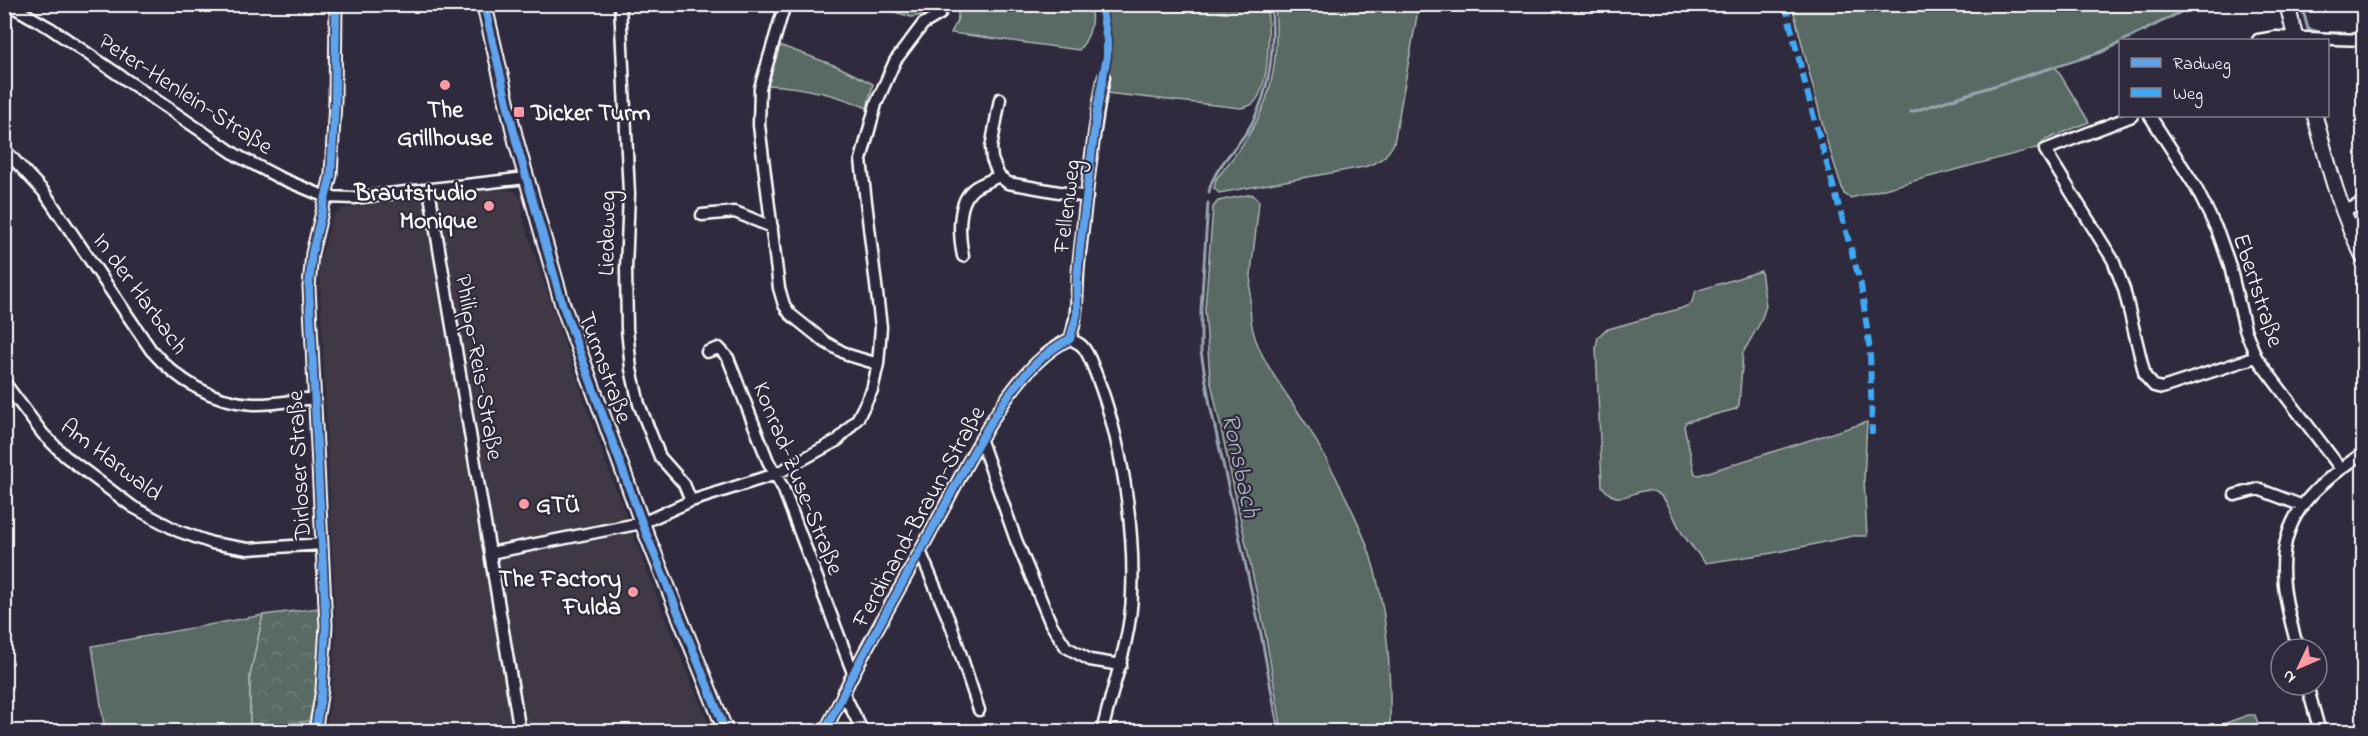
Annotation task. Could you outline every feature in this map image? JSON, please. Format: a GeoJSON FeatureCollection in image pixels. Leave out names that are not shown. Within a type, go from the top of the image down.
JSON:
{"type":"FeatureCollection","features":[{"type":"Feature","properties":{"kind":"main road","name":"Turmstraße"},"geometry":{"type":"LineString","coordinates":[[484,4],[526,178],[562,303],[642,523],[726,732]]}},
{"type":"Feature","properties":{"kind":"main road"},"geometry":{"type":"LineString","coordinates":[[2287,4],[2296,39]]}},
{"type":"Feature","properties":{"kind":"main road"},"geometry":{"type":"LineString","coordinates":[[2315,117],[2331,178],[2343,212],[2364,258]]}},
{"type":"Feature","properties":{"kind":"street","name":"Peter-Henlein-Straße"},"geometry":{"type":"LineString","coordinates":[[8,4],[50,28],[238,156],[278,177],[326,197],[354,198],[526,178]]}},
{"type":"Feature","properties":{"kind":"street","name":"Dirloser Straße"},"geometry":{"type":"LineString","coordinates":[[315,732],[326,625],[310,269],[332,164],[336,4]]}},
{"type":"Feature","properties":{"kind":"street","name":"Liedeweg"},"geometry":{"type":"LineString","coordinates":[[620,4],[629,183],[626,281],[631,369],[639,404],[660,457],[684,484],[691,501]]}},
{"type":"Feature","properties":{"kind":"street"},"geometry":{"type":"LineString","coordinates":[[785,4],[760,88],[759,125],[784,305],[790,314],[825,342],[848,355],[878,364]]}},
{"type":"Feature","properties":{"kind":"street"},"geometry":{"type":"LineString","coordinates":[[490,553],[642,523],[691,501],[776,474],[838,440],[858,418],[872,390],[878,364],[881,327],[861,160],[876,104],[895,61],[923,24],[940,14]]}},
{"type":"Feature","properties":{"kind":"street"},"geometry":{"type":"LineString","coordinates":[[2264,39],[2276,37],[2296,39]]}},
{"type":"Feature","properties":{"kind":"street"},"geometry":{"type":"LineString","coordinates":[[2329,39],[2364,40]]}},
{"type":"Feature","properties":{"kind":"street","name":"Fellenweg"},"geometry":{"type":"LineString","coordinates":[[1070,339],[1077,314],[1077,280],[1097,110],[1104,77]]}},
{"type":"Feature","properties":{"kind":"street"},"geometry":{"type":"LineString","coordinates":[[1000,99],[991,148],[992,159],[999,176],[1008,183],[1087,197]]}},
{"type":"Feature","properties":{"kind":"street"},"geometry":{"type":"LineString","coordinates":[[2129,117],[2045,150],[2113,260],[2124,289],[2145,376],[2154,386],[2162,388],[2256,357]]}},
{"type":"Feature","properties":{"kind":"street","name":"Ebertstraße"},"geometry":{"type":"LineString","coordinates":[[2151,117],[2195,186],[2218,232],[2230,266],[2245,330],[2256,357],[2341,470]]}},
{"type":"Feature","properties":{"kind":"street","name":"In der Harbach"},"geometry":{"type":"LineString","coordinates":[[4,149],[44,192],[151,350],[167,369],[187,383],[232,402],[255,404],[314,398]]}},
{"type":"Feature","properties":{"kind":"street"},"geometry":{"type":"LineString","coordinates":[[963,256],[959,234],[964,203],[974,188],[999,176]]}},
{"type":"Feature","properties":{"kind":"street","name":"Philipp-Reis-Straße"},"geometry":{"type":"LineString","coordinates":[[429,189],[520,732]]}},
{"type":"Feature","properties":{"kind":"street"},"geometry":{"type":"LineString","coordinates":[[2343,212],[2364,202]]}},
{"type":"Feature","properties":{"kind":"street"},"geometry":{"type":"LineString","coordinates":[[702,215],[735,212],[772,227]]}},
{"type":"Feature","properties":{"kind":"street"},"geometry":{"type":"LineString","coordinates":[[1070,339],[1081,345],[1087,352],[1107,402],[1131,531],[1132,595],[1121,665],[1102,732]]}},
{"type":"Feature","properties":{"kind":"street","name":"Ferdinand-Braun-Straße"},"geometry":{"type":"LineString","coordinates":[[825,732],[853,673],[999,411],[1026,375],[1047,353],[1070,339]]}},
{"type":"Feature","properties":{"kind":"street","name":"Konrad-Zuse-Straße"},"geometry":{"type":"LineString","coordinates":[[707,352],[718,348],[728,358],[783,488],[853,673]]}},
{"type":"Feature","properties":{"kind":"street","name":"Am Harwald"},"geometry":{"type":"LineString","coordinates":[[4,382],[43,434],[65,456],[133,507],[178,531],[212,543],[248,549],[322,544]]}},
{"type":"Feature","properties":{"kind":"street"},"geometry":{"type":"LineString","coordinates":[[981,441],[1016,540],[1051,624],[1066,647],[1090,660],[1121,665]]}},
{"type":"Feature","properties":{"kind":"street"},"geometry":{"type":"LineString","coordinates":[[2295,637],[2285,598],[2282,574],[2287,539],[2303,506],[2313,494],[2364,452]]}},
{"type":"Feature","properties":{"kind":"street"},"geometry":{"type":"LineString","coordinates":[[2235,495],[2258,489],[2303,506]]}},
{"type":"Feature","properties":{"kind":"street"},"geometry":{"type":"LineString","coordinates":[[920,551],[951,625],[979,710]]}},
{"type":"Feature","properties":{"kind":"street"},"geometry":{"type":"LineString","coordinates":[[843,692],[863,732]]}},
{"type":"Feature","properties":{"kind":"street"},"geometry":{"type":"LineString","coordinates":[[2310,697],[2320,732]]}},
{"type":"Feature","properties":{"kind":"shaded area"},"geometry":{"type":"Polygon","coordinates":[[[501,189],[516,192],[522,200],[523,219],[611,477],[673,639],[712,731],[325,731],[331,701],[336,632],[319,264],[333,215],[345,208],[501,189]]]}},
{"type":"Feature","properties":{"kind":"green space"},"geometry":{"type":"Polygon","coordinates":[[[873,5],[928,5],[919,16],[911,17],[873,5]]]}},
{"type":"Feature","properties":{"kind":"green space"},"geometry":{"type":"Polygon","coordinates":[[[951,5],[1090,5],[1092,17],[1089,34],[1079,50],[951,33],[958,14],[951,5]]]}},
{"type":"Feature","properties":{"kind":"green space"},"geometry":{"type":"Polygon","coordinates":[[[1105,5],[1267,5],[1268,56],[1260,95],[1253,104],[1241,108],[1106,93],[1111,49],[1105,5]]]}},
{"type":"Feature","properties":{"kind":"green space"},"geometry":{"type":"Polygon","coordinates":[[[1275,5],[1419,5],[1394,143],[1382,158],[1364,167],[1219,193],[1214,188],[1216,179],[1247,138],[1258,119],[1272,79],[1275,57],[1275,5]]]}},
{"type":"Feature","properties":{"kind":"green space"},"geometry":{"type":"Polygon","coordinates":[[[1792,5],[2194,5],[2126,39],[2119,39],[2119,42],[2102,51],[2055,66],[2089,122],[2043,141],[2044,146],[1851,198],[1844,194],[1826,138],[1792,5]]]}},
{"type":"Feature","properties":{"kind":"green space"},"geometry":{"type":"Polygon","coordinates":[[[779,45],[839,67],[873,84],[867,108],[843,98],[818,92],[767,85],[779,45]]]}},
{"type":"Feature","properties":{"kind":"green space"},"geometry":{"type":"Polygon","coordinates":[[[1252,194],[1259,201],[1250,291],[1254,334],[1259,349],[1275,378],[1311,432],[1335,475],[1369,551],[1380,595],[1387,640],[1390,731],[1282,731],[1265,632],[1210,378],[1205,309],[1213,207],[1218,201],[1252,194]]]}},
{"type":"Feature","properties":{"kind":"green space"},"geometry":{"type":"Polygon","coordinates":[[[1761,271],[1766,306],[1760,323],[1743,353],[1739,405],[1736,409],[1686,422],[1684,426],[1695,474],[1699,475],[1867,422],[1864,479],[1867,536],[1853,536],[1773,553],[1705,563],[1682,533],[1665,501],[1657,493],[1642,491],[1616,497],[1609,494],[1602,486],[1596,347],[1598,337],[1605,330],[1682,308],[1691,304],[1696,291],[1761,271]]]}},
{"type":"Feature","properties":{"kind":"green space"},"geometry":{"type":"Polygon","coordinates":[[[319,608],[318,665],[309,721],[250,729],[250,676],[263,615],[319,608]]]}},
{"type":"Feature","properties":{"kind":"green space"},"geometry":{"type":"Polygon","coordinates":[[[263,615],[250,676],[250,729],[240,732],[105,731],[92,646],[263,615]]]}},
{"type":"Feature","properties":{"kind":"green space"},"geometry":{"type":"Polygon","coordinates":[[[2248,715],[2255,715],[2261,731],[2204,731],[2248,715]]]}},
{"type":"Feature","properties":{"kind":"waterway","name":"Ronsbach"},"geometry":{"type":"LineString","coordinates":[[1209,192],[1215,175],[1248,130],[1262,100],[1272,53],[1271,4]]}},
{"type":"Feature","properties":{"kind":"waterway"},"geometry":{"type":"LineString","coordinates":[[2127,39],[2197,4]]}},
{"type":"Feature","properties":{"kind":"waterway"},"geometry":{"type":"LineString","coordinates":[[2304,14],[2308,29],[2323,33],[2364,34]]}},
{"type":"Feature","properties":{"kind":"waterway"},"geometry":{"type":"LineString","coordinates":[[1911,112],[2102,52],[2119,44]]}},
{"type":"Feature","properties":{"kind":"waterway","name":"Ronsbach"},"geometry":{"type":"LineString","coordinates":[[1208,203],[1201,310],[1201,352],[1210,405],[1261,634],[1279,732]]}},
{"type":"Feature","properties":{"kind":"marked path"},"geometry":{"type":"LineString","coordinates":[[1785,4],[1861,285],[1870,351],[1872,434]]}},
{"type":"Feature","properties":{"kind":"cycle path"},"geometry":{"type":"LineString","coordinates":[[315,732],[322,690],[326,625],[309,287],[312,253],[331,175],[335,101],[336,4]]}},
{"type":"Feature","properties":{"kind":"cycle path"},"geometry":{"type":"LineString","coordinates":[[484,4],[516,141],[562,303],[642,523],[726,732]]}},
{"type":"Feature","properties":{"kind":"cycle path"},"geometry":{"type":"LineString","coordinates":[[824,732],[874,634],[995,416],[1030,370],[1049,352],[1070,339],[1077,314],[1080,248],[1097,110],[1107,56],[1101,4]]}},
{"type":"Feature","properties":{"kind":"place","name":"The Grillhouse"},"geometry":{"type":"Point","coordinates":[445,85]}},
{"type":"Feature","properties":{"kind":"place","name":"Dicker Turm"},"geometry":{"type":"Point","coordinates":[519,112]}},
{"type":"Feature","properties":{"kind":"place","name":"Brautstudio Monique"},"geometry":{"type":"Point","coordinates":[489,206]}},
{"type":"Feature","properties":{"kind":"place","name":"GTÜ"},"geometry":{"type":"Point","coordinates":[524,504]}},
{"type":"Feature","properties":{"kind":"place","name":"The Factory Fulda"},"geometry":{"type":"Point","coordinates":[633,592]}}]}
